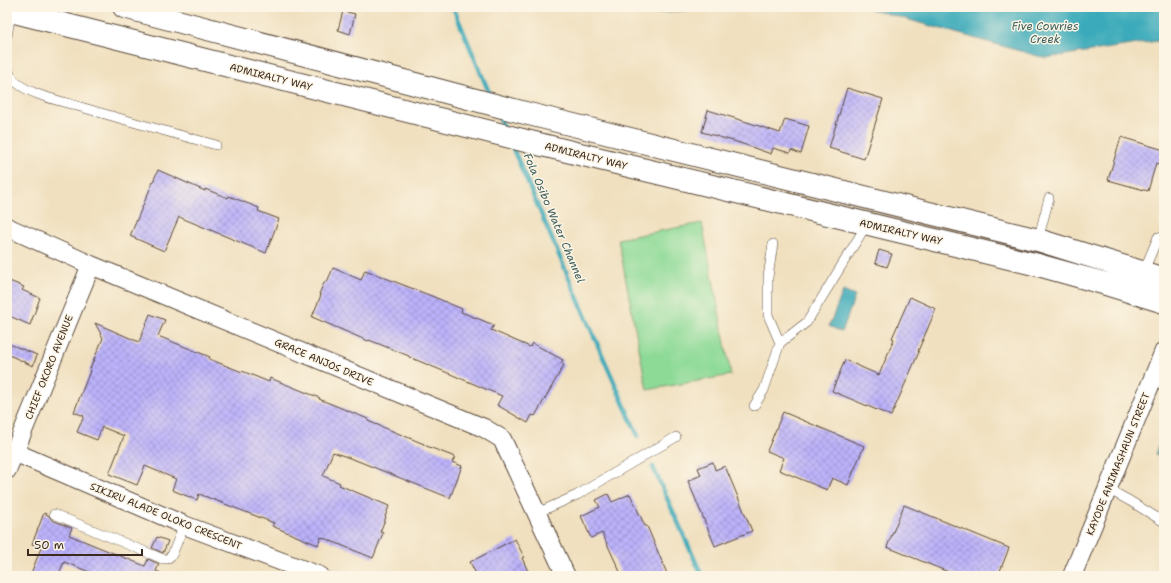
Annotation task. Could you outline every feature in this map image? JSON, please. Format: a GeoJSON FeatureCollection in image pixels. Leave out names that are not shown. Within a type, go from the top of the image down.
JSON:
{"type":"FeatureCollection","features":[{"type":"Feature","properties":{"kind":"main road"},"geometry":{"type":"LineString","coordinates":[[124,7],[462,97],[1038,240],[1164,279]]}},
{"type":"Feature","properties":{"kind":"main road","name":"ADMIRALTY WAY"},"geometry":{"type":"LineString","coordinates":[[9,11],[530,142],[1038,265],[1164,302]]}},
{"type":"Feature","properties":{"kind":"street","name":"GRACE ANJOS DRIVE"},"geometry":{"type":"LineString","coordinates":[[7,227],[92,265],[484,428],[502,439],[566,576]]}},
{"type":"Feature","properties":{"kind":"street","name":"CHIEF OKORO AVENUE"},"geometry":{"type":"LineString","coordinates":[[7,470],[92,265]]}},
{"type":"Feature","properties":{"kind":"street","name":"KAYODE ANIMASHAUN STREET"},"geometry":{"type":"LineString","coordinates":[[1072,576],[1164,351]]}},
{"type":"Feature","properties":{"kind":"street","name":"SIKIRU ALADE OLOKO CRESCENT"},"geometry":{"type":"LineString","coordinates":[[14,452],[184,525],[320,576]]}},
{"type":"Feature","properties":{"kind":"lane"},"geometry":{"type":"LineString","coordinates":[[7,37],[9,11]]}},
{"type":"Feature","properties":{"kind":"lane"},"geometry":{"type":"LineString","coordinates":[[7,68],[15,82],[41,95],[125,121],[216,145]]}},
{"type":"Feature","properties":{"kind":"lane"},"geometry":{"type":"LineString","coordinates":[[1038,240],[1049,198]]}},
{"type":"Feature","properties":{"kind":"lane"},"geometry":{"type":"LineString","coordinates":[[754,406],[764,390],[780,342],[808,322],[867,224]]}},
{"type":"Feature","properties":{"kind":"lane"},"geometry":{"type":"LineString","coordinates":[[1143,273],[1158,237],[1164,239]]}},
{"type":"Feature","properties":{"kind":"lane"},"geometry":{"type":"LineString","coordinates":[[773,244],[768,278],[768,316],[780,342]]}},
{"type":"Feature","properties":{"kind":"lane"},"geometry":{"type":"LineString","coordinates":[[537,513],[577,495],[676,437]]}},
{"type":"Feature","properties":{"kind":"lane"},"geometry":{"type":"LineString","coordinates":[[1108,489],[1164,522]]}},
{"type":"Feature","properties":{"kind":"lane"},"geometry":{"type":"LineString","coordinates":[[54,514],[163,559],[167,559],[172,554],[184,525]]}},
{"type":"Feature","properties":{"kind":"green space"},"geometry":{"type":"Polygon","coordinates":[[[702,223],[731,375],[647,390],[618,239],[702,223]]]}},
{"type":"Feature","properties":{"kind":"water"},"geometry":{"type":"Polygon","coordinates":[[[597,7],[719,7],[649,14],[597,7]]]}},
{"type":"Feature","properties":{"kind":"water","name":"Five Cowries Creek"},"geometry":{"type":"Polygon","coordinates":[[[863,7],[1164,7],[1164,40],[1045,58],[863,7]]]}},
{"type":"Feature","properties":{"kind":"water"},"geometry":{"type":"Polygon","coordinates":[[[843,291],[855,296],[842,332],[829,326],[843,291]]]}},
{"type":"Feature","properties":{"kind":"water"},"geometry":{"type":"Polygon","coordinates":[[[1164,432],[1164,458],[1155,454],[1164,432]]]}},
{"type":"Feature","properties":{"kind":"building"},"geometry":{"type":"Polygon","coordinates":[[[343,11],[355,14],[350,34],[338,30],[343,11]]]}},
{"type":"Feature","properties":{"kind":"building"},"geometry":{"type":"Polygon","coordinates":[[[847,88],[883,99],[864,159],[829,148],[847,88]]]}},
{"type":"Feature","properties":{"kind":"building"},"geometry":{"type":"Polygon","coordinates":[[[708,110],[780,133],[785,119],[809,126],[801,154],[791,150],[790,153],[773,148],[771,154],[702,132],[708,110]]]}},
{"type":"Feature","properties":{"kind":"building"},"geometry":{"type":"Polygon","coordinates":[[[1121,137],[1164,150],[1164,166],[1156,163],[1148,191],[1108,180],[1121,137]]]}},
{"type":"Feature","properties":{"kind":"building"},"geometry":{"type":"Polygon","coordinates":[[[158,170],[205,191],[205,189],[228,198],[229,196],[259,208],[258,211],[279,219],[266,253],[179,217],[164,251],[130,236],[158,170]]]}},
{"type":"Feature","properties":{"kind":"building"},"geometry":{"type":"Polygon","coordinates":[[[879,250],[892,254],[887,267],[875,263],[879,250]]]}},
{"type":"Feature","properties":{"kind":"building"},"geometry":{"type":"Polygon","coordinates":[[[333,268],[361,280],[365,270],[434,297],[462,309],[461,312],[494,325],[491,330],[530,347],[532,343],[563,360],[561,363],[564,365],[535,416],[532,415],[528,423],[497,405],[502,396],[409,356],[369,340],[368,341],[312,317],[321,295],[319,294],[325,281],[327,282],[333,268]]]}},
{"type":"Feature","properties":{"kind":"building"},"geometry":{"type":"Polygon","coordinates":[[[7,280],[24,287],[22,290],[40,298],[30,325],[7,315],[7,280]]]}},
{"type":"Feature","properties":{"kind":"building"},"geometry":{"type":"Polygon","coordinates":[[[910,297],[936,309],[891,416],[832,391],[845,360],[879,375],[894,339],[892,338],[910,297]]]}},
{"type":"Feature","properties":{"kind":"building"},"geometry":{"type":"Polygon","coordinates":[[[150,314],[165,320],[158,336],[242,372],[269,382],[270,378],[320,398],[319,399],[368,419],[368,421],[455,457],[452,462],[462,466],[450,498],[333,452],[323,476],[340,483],[339,485],[389,506],[380,532],[383,533],[373,558],[321,537],[318,545],[272,526],[274,523],[199,494],[197,500],[172,490],[176,479],[145,466],[137,485],[109,474],[124,436],[102,427],[97,440],[77,432],[84,416],[74,412],[103,338],[95,323],[139,342],[150,314]]]}},
{"type":"Feature","properties":{"kind":"building"},"geometry":{"type":"Polygon","coordinates":[[[7,343],[37,355],[33,366],[7,354],[7,343]]]}},
{"type":"Feature","properties":{"kind":"building"},"geometry":{"type":"Polygon","coordinates":[[[783,412],[864,446],[848,485],[832,478],[827,490],[779,470],[784,458],[767,451],[783,412]]]}},
{"type":"Feature","properties":{"kind":"building"},"geometry":{"type":"Polygon","coordinates":[[[713,462],[715,470],[725,466],[752,531],[715,546],[688,481],[701,475],[698,468],[713,462]]]}},
{"type":"Feature","properties":{"kind":"building"},"geometry":{"type":"Polygon","coordinates":[[[608,494],[612,502],[630,494],[645,526],[647,526],[668,576],[622,576],[602,533],[591,538],[581,516],[600,507],[596,500],[608,494]]]}},
{"type":"Feature","properties":{"kind":"building"},"geometry":{"type":"Polygon","coordinates":[[[904,505],[1009,548],[998,576],[958,576],[887,547],[904,505]]]}},
{"type":"Feature","properties":{"kind":"building"},"geometry":{"type":"Polygon","coordinates":[[[44,513],[52,520],[72,528],[69,535],[145,566],[148,559],[159,564],[156,571],[168,576],[100,576],[64,562],[58,576],[30,576],[41,548],[32,544],[44,513]]]}},
{"type":"Feature","properties":{"kind":"building"},"geometry":{"type":"Polygon","coordinates":[[[157,537],[168,541],[163,553],[152,548],[157,537]]]}},
{"type":"Feature","properties":{"kind":"building"},"geometry":{"type":"Polygon","coordinates":[[[515,539],[524,557],[522,558],[530,576],[477,576],[470,562],[515,539]]]}},
{"type":"Feature","properties":{"kind":"waterway","name":"Fola Osibo Water Channel"},"geometry":{"type":"LineString","coordinates":[[453,7],[491,97]]}},
{"type":"Feature","properties":{"kind":"waterway","name":"Fola Osibo Water Channel"},"geometry":{"type":"LineString","coordinates":[[498,113],[504,128]]}},
{"type":"Feature","properties":{"kind":"waterway","name":"Fola Osibo Water Channel"},"geometry":{"type":"LineString","coordinates":[[511,144],[638,436]]}},
{"type":"Feature","properties":{"kind":"waterway","name":"Fola Osibo Water Channel"},"geometry":{"type":"LineString","coordinates":[[653,467],[702,576]]}}]}
